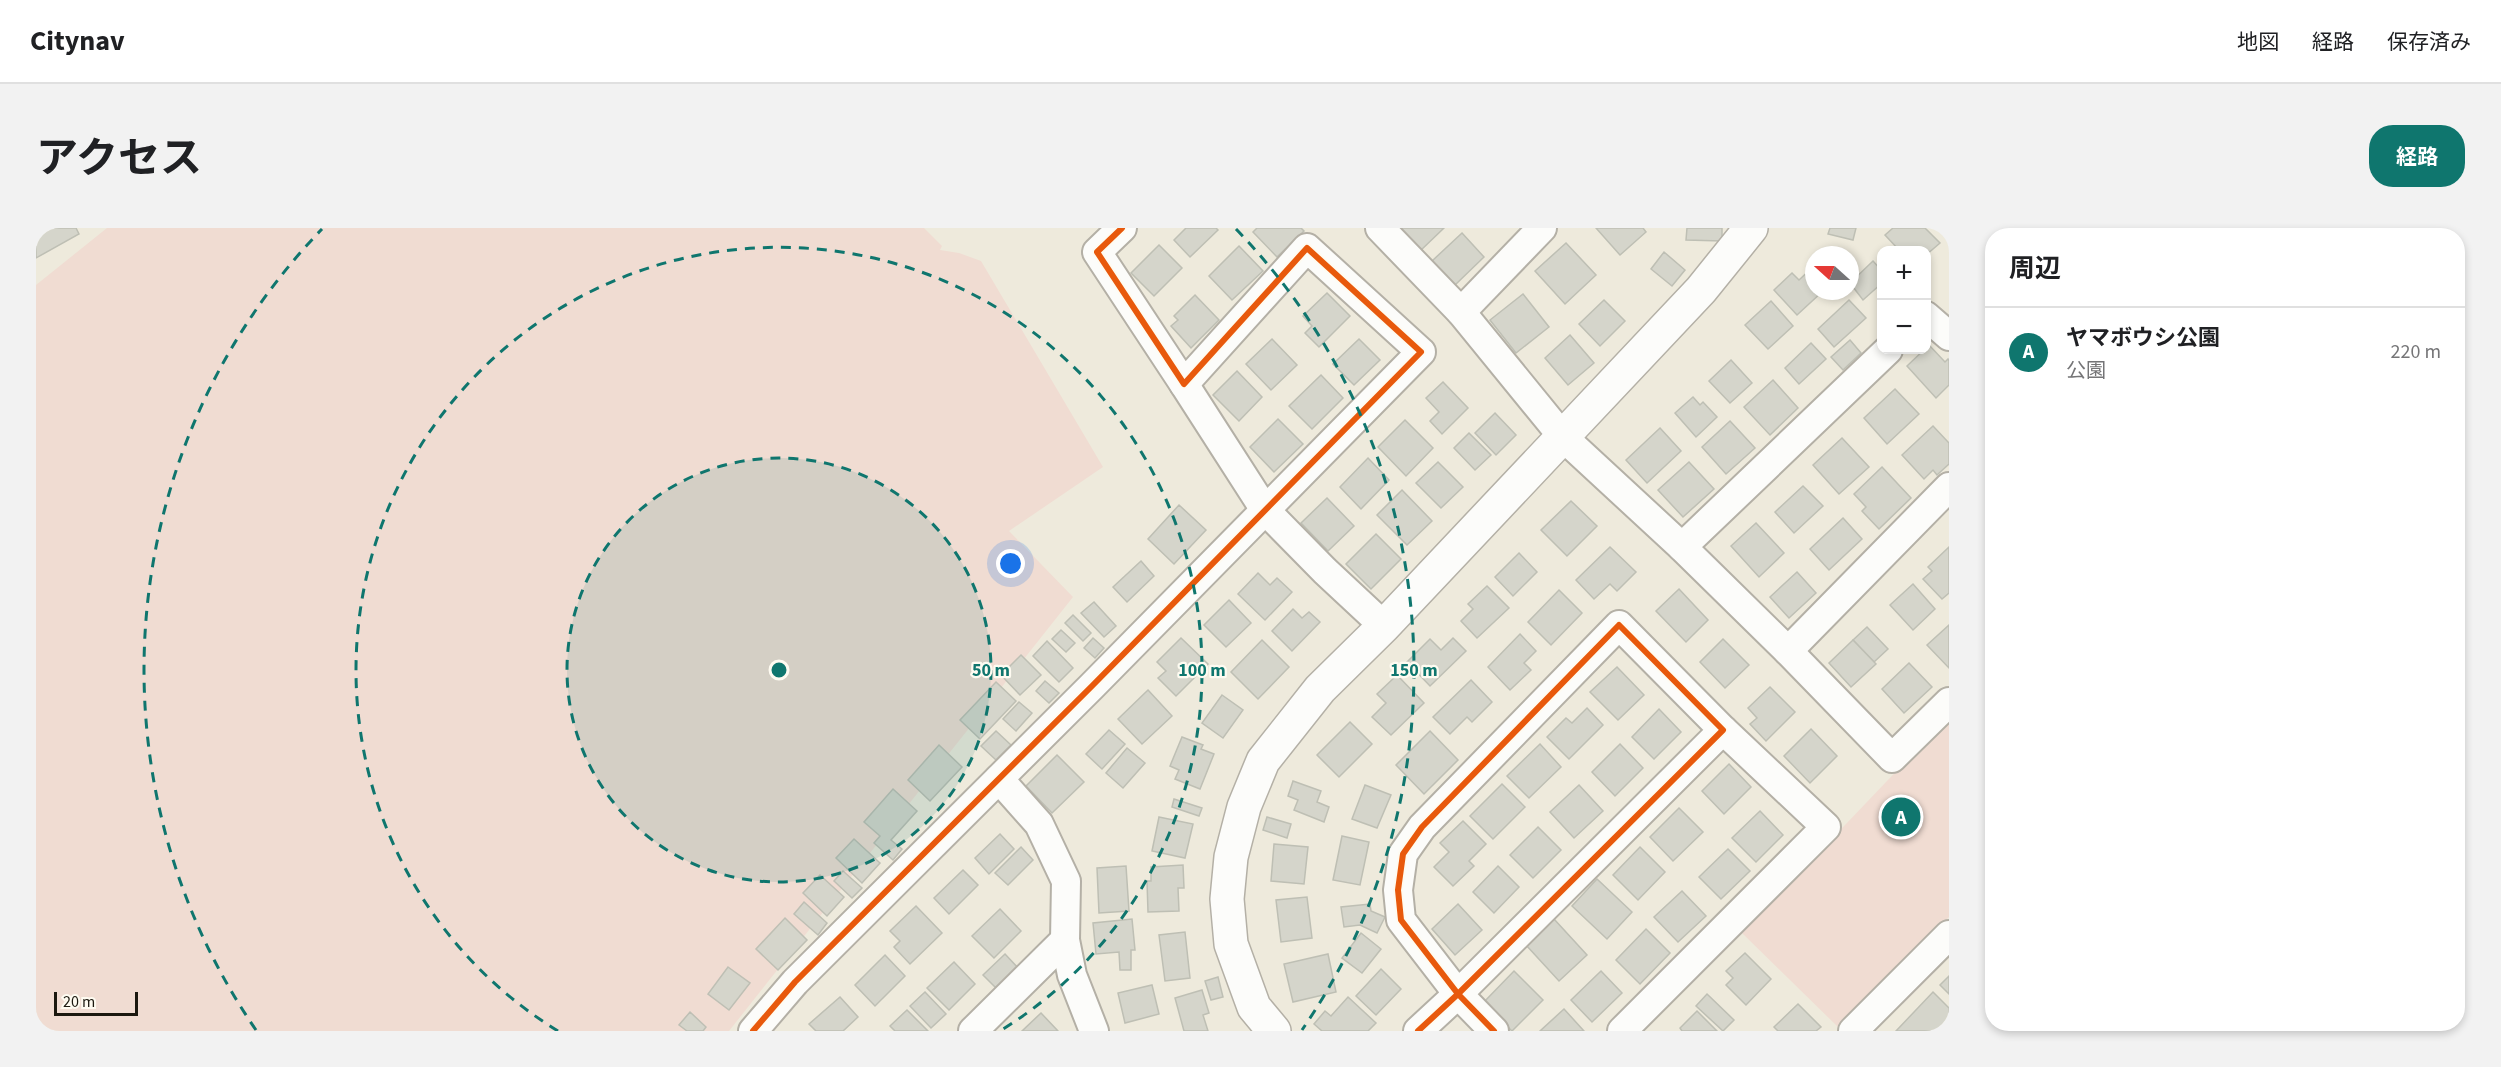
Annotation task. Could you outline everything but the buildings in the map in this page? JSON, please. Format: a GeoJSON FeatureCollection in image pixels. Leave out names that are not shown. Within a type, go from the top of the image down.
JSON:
{"type":"FeatureCollection","features":[{"type":"Feature","properties":{"kind":"street"},"geometry":{"type":"LineString","coordinates":[[1122,228],[1098,252],[1265,510],[1384,626]]}},
{"type":"Feature","properties":{"kind":"street"},"geometry":{"type":"LineString","coordinates":[[1380,228],[1461,312],[1563,437],[1682,547],[1892,758],[1949,702]]}},
{"type":"Feature","properties":{"kind":"street"},"geometry":{"type":"LineString","coordinates":[[1461,312],[1542,228]]}},
{"type":"Feature","properties":{"kind":"street"},"geometry":{"type":"LineString","coordinates":[[1274,1031],[1254,1007],[1231,944],[1227,899],[1231,857],[1244,807],[1263,761],[1320,689],[1384,626],[1701,290],[1751,228]]}},
{"type":"Feature","properties":{"kind":"street"},"geometry":{"type":"LineString","coordinates":[[753,1031],[795,982],[999,779],[1420,352],[1307,248],[1184,384]]}},
{"type":"Feature","properties":{"kind":"street"},"geometry":{"type":"LineString","coordinates":[[1931,320],[1949,336]]}},
{"type":"Feature","properties":{"kind":"street"},"geometry":{"type":"LineString","coordinates":[[1682,547],[1884,354]]}},
{"type":"Feature","properties":{"kind":"street"},"geometry":{"type":"LineString","coordinates":[[1788,651],[1949,487]]}},
{"type":"Feature","properties":{"kind":"street"},"geometry":{"type":"LineString","coordinates":[[1494,1031],[1458,994],[1401,920],[1398,890],[1403,854],[1422,827],[1619,626],[1723,730],[1826,827],[1622,1031]]}},
{"type":"Feature","properties":{"kind":"street"},"geometry":{"type":"LineString","coordinates":[[1418,1031],[1723,730]]}},
{"type":"Feature","properties":{"kind":"street"},"geometry":{"type":"LineString","coordinates":[[999,779],[1039,824],[1066,881],[1065,940],[1072,975],[1094,1031]]}},
{"type":"Feature","properties":{"kind":"street"},"geometry":{"type":"LineString","coordinates":[[1859,1029],[1949,935]]}},
{"type":"Feature","properties":{"kind":"street"},"geometry":{"type":"LineString","coordinates":[[973,1031],[1065,940]]}},
{"type":"Feature","properties":{"kind":"shaded area"},"geometry":{"type":"Polygon","coordinates":[[[107,228],[924,228],[942,246],[940,250],[959,253],[981,261],[1103,467],[1009,531],[1073,597],[729,1031],[36,1031],[36,285],[107,228]]]}},
{"type":"Feature","properties":{"kind":"shaded area"},"geometry":{"type":"Polygon","coordinates":[[[1949,716],[1949,917],[1838,1027],[1742,933],[1949,716]]]}},
{"type":"Feature","properties":{"kind":"cycle path"},"geometry":{"type":"LineString","coordinates":[[753,1031],[795,982],[1092,686],[1421,352],[1307,248],[1184,384],[1097,252],[1122,228]]}},
{"type":"Feature","properties":{"kind":"cycle path"},"geometry":{"type":"LineString","coordinates":[[1418,1031],[1458,994],[1723,730],[1619,625],[1422,827],[1403,854],[1398,890],[1401,920],[1458,994],[1494,1031]]}},
{"type":"Feature","properties":{"kind":"place","name":"ヤマボウシ公園"},"geometry":{"type":"Point","coordinates":[1901,817]}}]}
